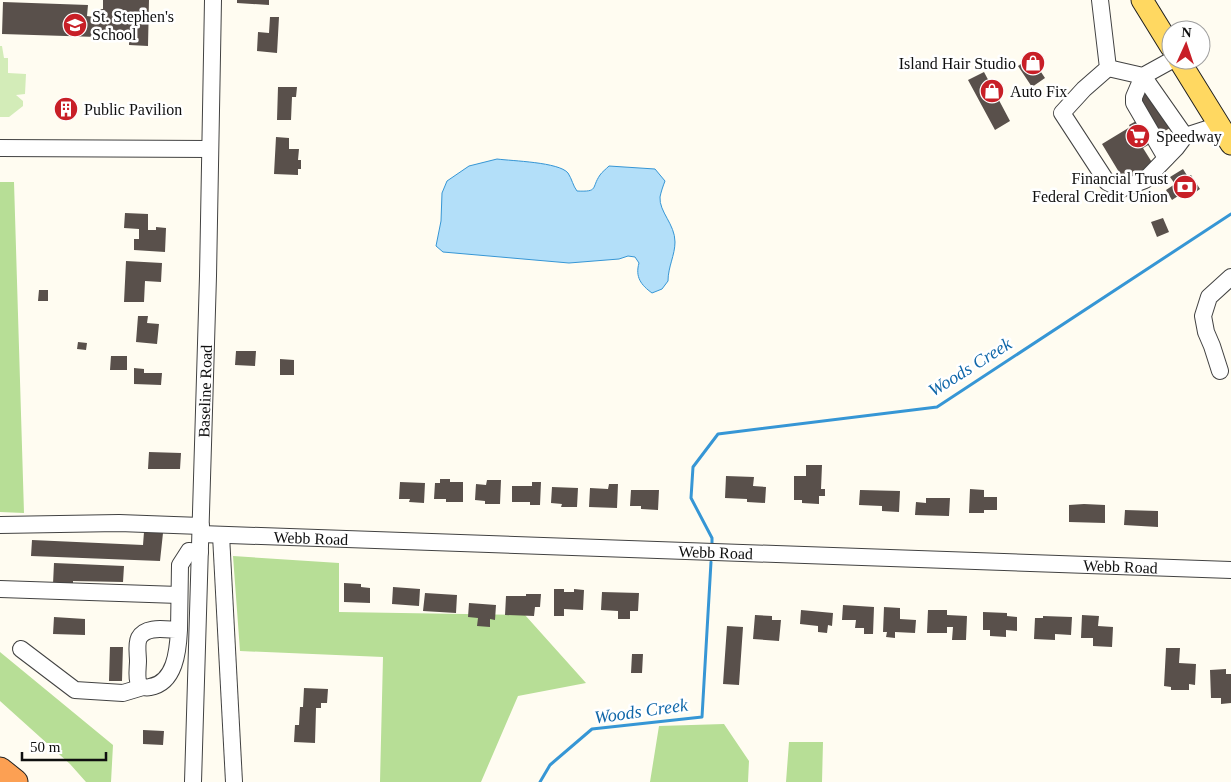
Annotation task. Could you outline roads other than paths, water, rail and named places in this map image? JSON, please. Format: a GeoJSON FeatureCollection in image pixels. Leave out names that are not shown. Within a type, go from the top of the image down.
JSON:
{"type":"FeatureCollection","features":[{"type":"Feature","properties":{"kind":"highway"},"geometry":{"type":"LineString","coordinates":[[0,770],[15,782]]}},
{"type":"Feature","properties":{"kind":"main road"},"geometry":{"type":"LineString","coordinates":[[1142,0],[1161,31]]}},
{"type":"Feature","properties":{"kind":"main road"},"geometry":{"type":"LineString","coordinates":[[1185,70],[1231,144]]}},
{"type":"Feature","properties":{"kind":"street","name":"Baseline Road"},"geometry":{"type":"LineString","coordinates":[[193,782],[201,530],[213,0]]}},
{"type":"Feature","properties":{"kind":"street"},"geometry":{"type":"LineString","coordinates":[[1100,0],[1108,68]]}},
{"type":"Feature","properties":{"kind":"street"},"geometry":{"type":"LineString","coordinates":[[1161,66],[1143,76],[1134,97],[1134,103],[1166,158]]}},
{"type":"Feature","properties":{"kind":"street"},"geometry":{"type":"LineString","coordinates":[[1108,68],[1143,76],[1185,136]]}},
{"type":"Feature","properties":{"kind":"street"},"geometry":{"type":"LineString","coordinates":[[1108,68],[1084,89],[1062,113],[1107,182],[1121,189],[1145,180],[1185,136],[1219,125]]}},
{"type":"Feature","properties":{"kind":"street"},"geometry":{"type":"LineString","coordinates":[[0,148],[210,149]]}},
{"type":"Feature","properties":{"kind":"street"},"geometry":{"type":"LineString","coordinates":[[1220,371],[1206,332],[1203,316],[1209,297],[1231,278]]}},
{"type":"Feature","properties":{"kind":"street","name":"Webb Road"},"geometry":{"type":"LineString","coordinates":[[0,525],[119,523],[201,530],[221,535],[1231,570]]}},
{"type":"Feature","properties":{"kind":"street"},"geometry":{"type":"LineString","coordinates":[[221,535],[234,782]]}},
{"type":"Feature","properties":{"kind":"street"},"geometry":{"type":"LineString","coordinates":[[21,649],[75,690],[123,693],[143,687],[150,688],[160,683],[172,671],[175,660],[179,630],[180,565],[189,552],[200,552]]}},
{"type":"Feature","properties":{"kind":"street"},"geometry":{"type":"LineString","coordinates":[[0,589],[179,595]]}},
{"type":"Feature","properties":{"kind":"street"},"geometry":{"type":"LineString","coordinates":[[143,687],[139,684],[138,678],[138,639],[144,632],[155,629],[179,630]]}},
{"type":"Feature","properties":{"kind":"water"},"geometry":{"type":"Polygon","coordinates":[[[497,159],[546,164],[563,169],[568,173],[577,191],[592,190],[597,179],[609,166],[655,169],[665,181],[660,203],[673,229],[675,242],[668,281],[662,289],[652,293],[642,284],[638,277],[639,263],[635,257],[628,256],[619,259],[569,263],[443,252],[436,246],[441,221],[442,193],[447,181],[469,166],[497,159]]]}},
{"type":"Feature","properties":{"kind":"waterway","name":"Woods Creek"},"geometry":{"type":"LineString","coordinates":[[712,543],[712,538],[691,498],[693,467],[718,434],[937,407],[1231,214]]}},
{"type":"Feature","properties":{"kind":"waterway","name":"Woods Creek"},"geometry":{"type":"LineString","coordinates":[[540,782],[550,765],[592,729],[702,717],[711,562]]}},
{"type":"Feature","properties":{"kind":"place","name":"St. Stephen's School"},"geometry":{"type":"Point","coordinates":[75,25]}},
{"type":"Feature","properties":{"kind":"place","name":"Island Hair Studio"},"geometry":{"type":"Point","coordinates":[1033,63]}},
{"type":"Feature","properties":{"kind":"place","name":"Auto Fix"},"geometry":{"type":"Point","coordinates":[992,91]}},
{"type":"Feature","properties":{"kind":"place","name":"Public Pavilion"},"geometry":{"type":"Point","coordinates":[66,109]}},
{"type":"Feature","properties":{"kind":"place","name":"Speedway"},"geometry":{"type":"Point","coordinates":[1138,136]}},
{"type":"Feature","properties":{"kind":"place","name":"Financial Trust Federal Credit Union"},"geometry":{"type":"Point","coordinates":[1185,187]}}]}
